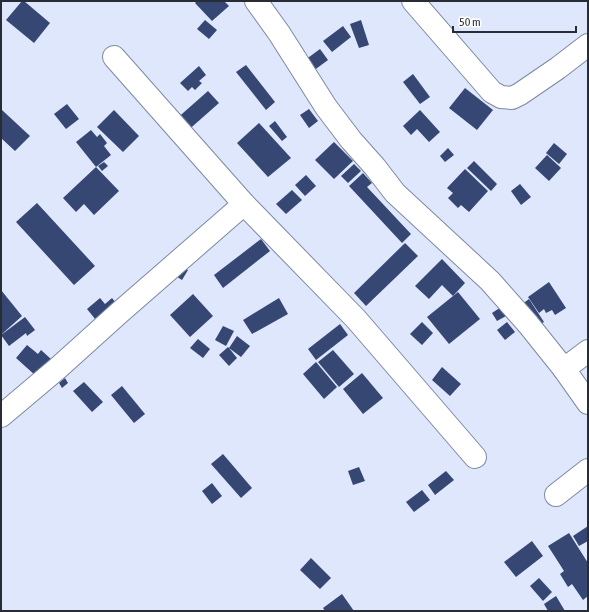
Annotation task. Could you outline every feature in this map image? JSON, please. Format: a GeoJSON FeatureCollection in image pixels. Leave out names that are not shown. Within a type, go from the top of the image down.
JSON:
{"type":"FeatureCollection","features":[{"type":"Feature","properties":{"kind":"street"},"geometry":{"type":"LineString","coordinates":[[256,1],[279,33],[326,108],[350,140],[375,167],[395,193],[490,281],[528,324],[564,369],[588,403]]}},
{"type":"Feature","properties":{"kind":"street"},"geometry":{"type":"LineString","coordinates":[[413,1],[492,92],[501,97],[512,98],[520,94],[588,45]]}},
{"type":"Feature","properties":{"kind":"street"},"geometry":{"type":"LineString","coordinates":[[114,57],[244,204],[356,319],[475,457]]}},
{"type":"Feature","properties":{"kind":"street"},"geometry":{"type":"LineString","coordinates":[[1,416],[58,368],[119,312],[244,204]]}},
{"type":"Feature","properties":{"kind":"street"},"geometry":{"type":"LineString","coordinates":[[564,369],[588,351]]}},
{"type":"Feature","properties":{"kind":"street"},"geometry":{"type":"LineString","coordinates":[[556,495],[588,470]]}},
{"type":"Feature","properties":{"kind":"building"},"geometry":{"type":"Polygon","coordinates":[[[22,1],[24,1],[50,23],[34,43],[6,20],[22,1]]]}},
{"type":"Feature","properties":{"kind":"building"},"geometry":{"type":"Polygon","coordinates":[[[197,1],[224,1],[229,6],[212,21],[195,3],[197,1]]]}},
{"type":"Feature","properties":{"kind":"building"},"geometry":{"type":"Polygon","coordinates":[[[205,20],[217,30],[209,39],[197,29],[205,20]]]}},
{"type":"Feature","properties":{"kind":"building"},"geometry":{"type":"Polygon","coordinates":[[[361,20],[369,45],[359,48],[350,24],[361,20]]]}},
{"type":"Feature","properties":{"kind":"building"},"geometry":{"type":"Polygon","coordinates":[[[343,26],[351,37],[332,52],[323,41],[343,26]]]}},
{"type":"Feature","properties":{"kind":"building"},"geometry":{"type":"Polygon","coordinates":[[[320,49],[328,60],[309,74],[301,63],[320,49]]]}},
{"type":"Feature","properties":{"kind":"building"},"geometry":{"type":"Polygon","coordinates":[[[246,65],[275,102],[266,110],[236,72],[246,65]]]}},
{"type":"Feature","properties":{"kind":"building"},"geometry":{"type":"Polygon","coordinates":[[[199,66],[206,75],[199,81],[202,83],[195,90],[192,87],[188,91],[180,83],[199,66]]]}},
{"type":"Feature","properties":{"kind":"building"},"geometry":{"type":"Polygon","coordinates":[[[413,74],[430,97],[420,104],[403,82],[413,74]]]}},
{"type":"Feature","properties":{"kind":"building"},"geometry":{"type":"Polygon","coordinates":[[[465,88],[493,110],[477,130],[449,108],[465,88]]]}},
{"type":"Feature","properties":{"kind":"building"},"geometry":{"type":"Polygon","coordinates":[[[208,91],[219,103],[185,133],[174,121],[208,91]]]}},
{"type":"Feature","properties":{"kind":"building"},"geometry":{"type":"Polygon","coordinates":[[[67,104],[79,119],[66,129],[54,114],[67,104]]]}},
{"type":"Feature","properties":{"kind":"building"},"geometry":{"type":"Polygon","coordinates":[[[309,109],[318,121],[309,128],[300,115],[309,109]]]}},
{"type":"Feature","properties":{"kind":"building"},"geometry":{"type":"Polygon","coordinates":[[[2,110],[30,136],[15,151],[1,138],[2,110]]]}},
{"type":"Feature","properties":{"kind":"building"},"geometry":{"type":"Polygon","coordinates":[[[114,110],[139,136],[123,152],[97,127],[114,110]]]}},
{"type":"Feature","properties":{"kind":"building"},"geometry":{"type":"Polygon","coordinates":[[[420,110],[440,132],[429,142],[417,129],[411,135],[403,126],[420,110]]]}},
{"type":"Feature","properties":{"kind":"building"},"geometry":{"type":"Polygon","coordinates":[[[275,121],[287,137],[282,141],[269,126],[275,121]]]}},
{"type":"Feature","properties":{"kind":"building"},"geometry":{"type":"Polygon","coordinates":[[[259,123],[291,158],[268,177],[237,143],[259,123]]]}},
{"type":"Feature","properties":{"kind":"building"},"geometry":{"type":"Polygon","coordinates":[[[91,130],[97,137],[100,134],[107,143],[104,146],[111,155],[96,167],[76,142],[91,130]]]}},
{"type":"Feature","properties":{"kind":"building"},"geometry":{"type":"Polygon","coordinates":[[[334,142],[353,161],[334,179],[315,160],[334,142]]]}},
{"type":"Feature","properties":{"kind":"building"},"geometry":{"type":"Polygon","coordinates":[[[554,143],[567,154],[559,164],[546,153],[554,143]]]}},
{"type":"Feature","properties":{"kind":"building"},"geometry":{"type":"Polygon","coordinates":[[[448,148],[454,155],[445,162],[440,156],[448,148]]]}},
{"type":"Feature","properties":{"kind":"building"},"geometry":{"type":"Polygon","coordinates":[[[547,155],[561,168],[549,181],[535,168],[547,155]]]}},
{"type":"Feature","properties":{"kind":"building"},"geometry":{"type":"Polygon","coordinates":[[[474,161],[497,184],[491,191],[467,168],[474,161]]]}},
{"type":"Feature","properties":{"kind":"building"},"geometry":{"type":"Polygon","coordinates":[[[104,162],[108,166],[102,171],[98,166],[104,162]]]}},
{"type":"Feature","properties":{"kind":"building"},"geometry":{"type":"Polygon","coordinates":[[[354,164],[361,171],[348,183],[341,176],[354,164]]]}},
{"type":"Feature","properties":{"kind":"building"},"geometry":{"type":"Polygon","coordinates":[[[96,167],[119,191],[94,215],[84,204],[76,212],[63,198],[96,167]]]}},
{"type":"Feature","properties":{"kind":"building"},"geometry":{"type":"Polygon","coordinates":[[[465,169],[488,191],[469,212],[461,205],[458,208],[448,198],[453,193],[447,188],[465,169]]]}},
{"type":"Feature","properties":{"kind":"building"},"geometry":{"type":"Polygon","coordinates":[[[363,173],[372,183],[367,187],[411,234],[402,243],[349,186],[363,173]]]}},
{"type":"Feature","properties":{"kind":"building"},"geometry":{"type":"Polygon","coordinates":[[[306,175],[316,186],[305,196],[295,185],[306,175]]]}},
{"type":"Feature","properties":{"kind":"building"},"geometry":{"type":"Polygon","coordinates":[[[520,184],[531,197],[521,205],[511,191],[520,184]]]}},
{"type":"Feature","properties":{"kind":"building"},"geometry":{"type":"Polygon","coordinates":[[[292,190],[302,200],[286,214],[276,204],[292,190]]]}},
{"type":"Feature","properties":{"kind":"building"},"geometry":{"type":"Polygon","coordinates":[[[37,203],[95,266],[74,285],[16,222],[37,203]]]}},
{"type":"Feature","properties":{"kind":"building"},"geometry":{"type":"Polygon","coordinates":[[[261,239],[270,251],[223,288],[214,275],[261,239]]]}},
{"type":"Feature","properties":{"kind":"building"},"geometry":{"type":"Polygon","coordinates":[[[405,243],[418,256],[366,306],[354,293],[405,243]]]}},
{"type":"Feature","properties":{"kind":"building"},"geometry":{"type":"Polygon","coordinates":[[[442,259],[465,283],[453,296],[442,285],[429,299],[415,286],[442,259]]]}},
{"type":"Feature","properties":{"kind":"building"},"geometry":{"type":"Polygon","coordinates":[[[177,263],[188,270],[182,280],[171,273],[177,263]]]}},
{"type":"Feature","properties":{"kind":"building"},"geometry":{"type":"Polygon","coordinates":[[[549,282],[566,308],[555,315],[552,310],[546,313],[544,309],[539,313],[528,297],[549,282]]]}},
{"type":"Feature","properties":{"kind":"building"},"geometry":{"type":"Polygon","coordinates":[[[1,290],[22,316],[2,334],[1,333],[1,290]]]}},
{"type":"Feature","properties":{"kind":"building"},"geometry":{"type":"Polygon","coordinates":[[[458,292],[480,319],[449,344],[427,317],[458,292]]]}},
{"type":"Feature","properties":{"kind":"building"},"geometry":{"type":"Polygon","coordinates":[[[193,294],[213,316],[190,337],[170,315],[193,294]]]}},
{"type":"Feature","properties":{"kind":"building"},"geometry":{"type":"Polygon","coordinates":[[[100,298],[105,304],[112,298],[120,308],[100,325],[87,309],[100,298]]]}},
{"type":"Feature","properties":{"kind":"building"},"geometry":{"type":"Polygon","coordinates":[[[279,298],[288,314],[252,334],[243,320],[279,298]]]}},
{"type":"Feature","properties":{"kind":"building"},"geometry":{"type":"Polygon","coordinates":[[[529,299],[544,322],[536,327],[521,305],[529,299]]]}},
{"type":"Feature","properties":{"kind":"building"},"geometry":{"type":"Polygon","coordinates":[[[501,307],[506,316],[497,321],[492,313],[501,307]]]}},
{"type":"Feature","properties":{"kind":"building"},"geometry":{"type":"Polygon","coordinates":[[[25,317],[35,330],[27,336],[26,333],[9,346],[1,335],[25,317]]]}},
{"type":"Feature","properties":{"kind":"building"},"geometry":{"type":"Polygon","coordinates":[[[422,322],[433,333],[422,345],[410,334],[422,322]]]}},
{"type":"Feature","properties":{"kind":"building"},"geometry":{"type":"Polygon","coordinates":[[[507,322],[515,332],[505,340],[497,330],[507,322]]]}},
{"type":"Feature","properties":{"kind":"building"},"geometry":{"type":"Polygon","coordinates":[[[340,324],[348,335],[316,360],[308,349],[340,324]]]}},
{"type":"Feature","properties":{"kind":"building"},"geometry":{"type":"Polygon","coordinates":[[[223,326],[234,331],[226,346],[215,340],[223,326]]]}},
{"type":"Feature","properties":{"kind":"building"},"geometry":{"type":"Polygon","coordinates":[[[237,336],[250,346],[241,357],[229,348],[237,336]]]}},
{"type":"Feature","properties":{"kind":"building"},"geometry":{"type":"Polygon","coordinates":[[[198,339],[210,349],[203,358],[190,348],[198,339]]]}},
{"type":"Feature","properties":{"kind":"building"},"geometry":{"type":"Polygon","coordinates":[[[27,345],[38,354],[41,350],[51,359],[36,376],[16,358],[27,345]]]}},
{"type":"Feature","properties":{"kind":"building"},"geometry":{"type":"Polygon","coordinates":[[[228,347],[237,358],[229,366],[219,355],[228,347]]]}},
{"type":"Feature","properties":{"kind":"building"},"geometry":{"type":"Polygon","coordinates":[[[333,350],[354,374],[339,387],[318,362],[333,350]]]}},
{"type":"Feature","properties":{"kind":"building"},"geometry":{"type":"Polygon","coordinates":[[[316,362],[337,387],[324,399],[303,374],[316,362]]]}},
{"type":"Feature","properties":{"kind":"building"},"geometry":{"type":"Polygon","coordinates":[[[442,367],[461,384],[450,396],[432,380],[442,367]]]}},
{"type":"Feature","properties":{"kind":"building"},"geometry":{"type":"Polygon","coordinates":[[[362,373],[383,398],[363,414],[343,389],[362,373]]]}},
{"type":"Feature","properties":{"kind":"building"},"geometry":{"type":"Polygon","coordinates":[[[65,378],[68,383],[62,388],[59,383],[65,378]]]}},
{"type":"Feature","properties":{"kind":"building"},"geometry":{"type":"Polygon","coordinates":[[[84,382],[103,402],[92,412],[73,391],[84,382]]]}},
{"type":"Feature","properties":{"kind":"building"},"geometry":{"type":"Polygon","coordinates":[[[122,386],[145,414],[134,423],[111,395],[122,386]]]}},
{"type":"Feature","properties":{"kind":"building"},"geometry":{"type":"Polygon","coordinates":[[[223,454],[252,488],[241,498],[211,464],[223,454]]]}},
{"type":"Feature","properties":{"kind":"building"},"geometry":{"type":"Polygon","coordinates":[[[359,467],[365,481],[353,485],[348,471],[359,467]]]}},
{"type":"Feature","properties":{"kind":"building"},"geometry":{"type":"Polygon","coordinates":[[[446,471],[454,480],[435,495],[428,485],[446,471]]]}},
{"type":"Feature","properties":{"kind":"building"},"geometry":{"type":"Polygon","coordinates":[[[212,483],[222,496],[212,504],[202,491],[212,483]]]}},
{"type":"Feature","properties":{"kind":"building"},"geometry":{"type":"Polygon","coordinates":[[[422,490],[430,500],[414,512],[406,502],[422,490]]]}},
{"type":"Feature","properties":{"kind":"building"},"geometry":{"type":"Polygon","coordinates":[[[588,526],[588,541],[579,546],[573,536],[588,526]]]}},
{"type":"Feature","properties":{"kind":"building"},"geometry":{"type":"Polygon","coordinates":[[[569,533],[588,563],[588,596],[583,600],[572,584],[568,587],[560,574],[564,571],[548,546],[569,533]]]}},
{"type":"Feature","properties":{"kind":"building"},"geometry":{"type":"Polygon","coordinates":[[[532,541],[543,556],[516,577],[504,562],[532,541]]]}},
{"type":"Feature","properties":{"kind":"building"},"geometry":{"type":"Polygon","coordinates":[[[311,558],[331,578],[320,589],[300,570],[311,558]]]}},
{"type":"Feature","properties":{"kind":"building"},"geometry":{"type":"Polygon","coordinates":[[[539,578],[552,592],[543,601],[530,586],[539,578]]]}},
{"type":"Feature","properties":{"kind":"building"},"geometry":{"type":"Polygon","coordinates":[[[342,594],[354,611],[325,611],[323,608],[342,594]]]}},
{"type":"Feature","properties":{"kind":"building"},"geometry":{"type":"Polygon","coordinates":[[[556,596],[565,611],[548,611],[544,604],[556,596]]]}}]}
